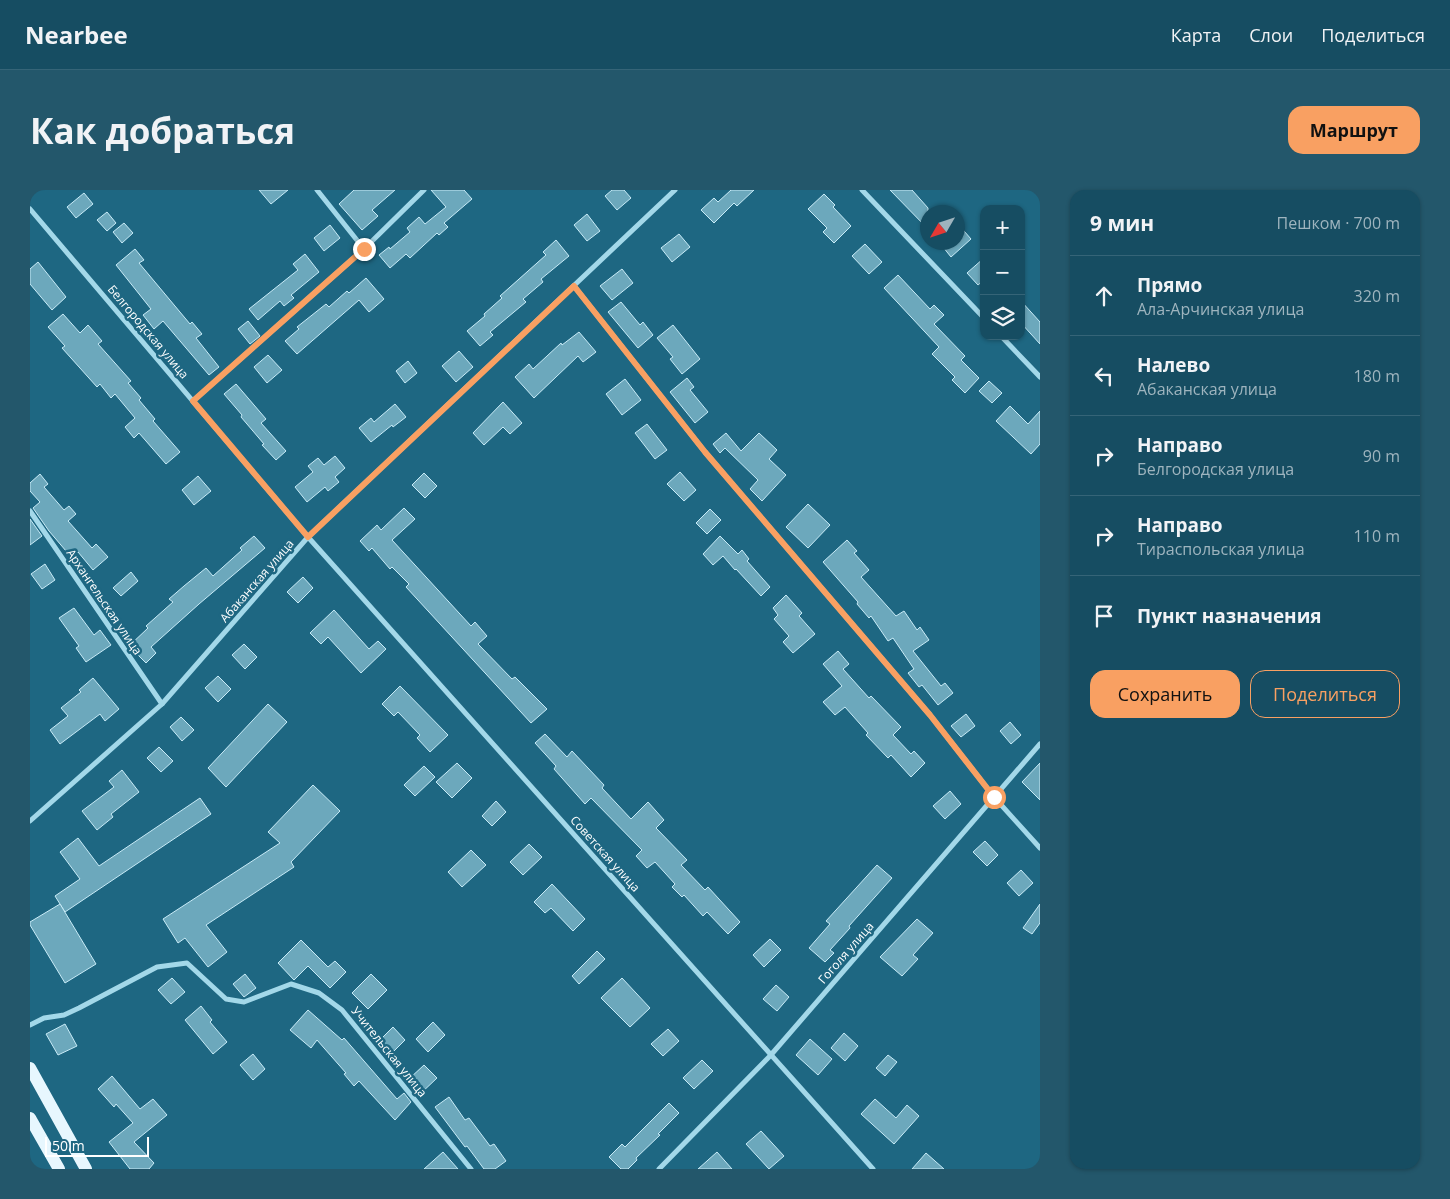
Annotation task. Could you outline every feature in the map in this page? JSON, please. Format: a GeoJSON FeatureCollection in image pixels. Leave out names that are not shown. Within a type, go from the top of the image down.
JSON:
{"type":"FeatureCollection","features":[{"type":"Feature","properties":{"kind":"main road"},"geometry":{"type":"LineString","coordinates":[[30,1068],[86,1169]]}},
{"type":"Feature","properties":{"kind":"main road"},"geometry":{"type":"LineString","coordinates":[[30,1118],[59,1169]]}},
{"type":"Feature","properties":{"kind":"street"},"geometry":{"type":"LineString","coordinates":[[317,190],[364,249]]}},
{"type":"Feature","properties":{"kind":"street"},"geometry":{"type":"LineString","coordinates":[[193,401],[364,249],[424,190]]}},
{"type":"Feature","properties":{"kind":"street","name":"Абаканская улица"},"geometry":{"type":"LineString","coordinates":[[30,821],[162,704],[308,537],[675,190]]}},
{"type":"Feature","properties":{"kind":"street"},"geometry":{"type":"LineString","coordinates":[[862,190],[980,314]]}},
{"type":"Feature","properties":{"kind":"street","name":"Белгородская улица"},"geometry":{"type":"LineString","coordinates":[[30,210],[308,537]]}},
{"type":"Feature","properties":{"kind":"street"},"geometry":{"type":"LineString","coordinates":[[574,286],[705,452],[930,715],[994,797],[1040,848]]}},
{"type":"Feature","properties":{"kind":"street"},"geometry":{"type":"LineString","coordinates":[[1005,340],[1040,377]]}},
{"type":"Feature","properties":{"kind":"street","name":"Архангельская улица"},"geometry":{"type":"LineString","coordinates":[[30,511],[162,704]]}},
{"type":"Feature","properties":{"kind":"street","name":"Советская улица"},"geometry":{"type":"LineString","coordinates":[[308,537],[872,1169]]}},
{"type":"Feature","properties":{"kind":"street","name":"Гоголя улица"},"geometry":{"type":"LineString","coordinates":[[659,1169],[770,1056],[1040,744]]}},
{"type":"Feature","properties":{"kind":"street","name":"Учительская улица"},"geometry":{"type":"LineString","coordinates":[[30,1025],[44,1018],[64,1015],[157,967],[187,963],[226,998],[244,1002],[292,984],[319,993],[342,1010],[471,1169]]}},
{"type":"Feature","properties":{"kind":"building"},"geometry":{"type":"Polygon","coordinates":[[[259,190],[288,190],[271,204],[259,190]]]}},
{"type":"Feature","properties":{"kind":"building"},"geometry":{"type":"Polygon","coordinates":[[[354,190],[395,190],[372,210],[378,216],[362,230],[339,204],[354,190]]]}},
{"type":"Feature","properties":{"kind":"building"},"geometry":{"type":"Polygon","coordinates":[[[431,190],[464,190],[472,199],[444,223],[448,227],[439,235],[437,233],[410,258],[406,254],[390,268],[379,255],[389,247],[390,249],[410,232],[407,228],[419,217],[425,224],[446,207],[431,190]]]}},
{"type":"Feature","properties":{"kind":"building"},"geometry":{"type":"Polygon","coordinates":[[[612,190],[624,190],[631,198],[617,210],[605,196],[612,190]]]}},
{"type":"Feature","properties":{"kind":"building"},"geometry":{"type":"Polygon","coordinates":[[[731,190],[754,190],[737,206],[734,203],[714,223],[701,210],[714,198],[718,202],[731,190]]]}},
{"type":"Feature","properties":{"kind":"building"},"geometry":{"type":"Polygon","coordinates":[[[890,190],[912,190],[925,205],[920,205],[920,221],[890,190]]]}},
{"type":"Feature","properties":{"kind":"building"},"geometry":{"type":"Polygon","coordinates":[[[84,193],[93,204],[76,218],[67,207],[84,193]]]}},
{"type":"Feature","properties":{"kind":"building"},"geometry":{"type":"Polygon","coordinates":[[[824,194],[835,205],[833,207],[851,226],[834,243],[823,232],[827,228],[808,209],[824,194]]]}},
{"type":"Feature","properties":{"kind":"building"},"geometry":{"type":"Polygon","coordinates":[[[107,212],[116,223],[107,231],[97,220],[107,212]]]}},
{"type":"Feature","properties":{"kind":"building"},"geometry":{"type":"Polygon","coordinates":[[[587,214],[600,231],[587,241],[574,225],[587,214]]]}},
{"type":"Feature","properties":{"kind":"building"},"geometry":{"type":"Polygon","coordinates":[[[124,223],[133,233],[122,243],[113,232],[124,223]]]}},
{"type":"Feature","properties":{"kind":"building"},"geometry":{"type":"Polygon","coordinates":[[[330,225],[340,238],[324,251],[314,238],[330,225]]]}},
{"type":"Feature","properties":{"kind":"building"},"geometry":{"type":"Polygon","coordinates":[[[965,232],[971,239],[965,244],[965,232]]]}},
{"type":"Feature","properties":{"kind":"building"},"geometry":{"type":"Polygon","coordinates":[[[679,234],[690,247],[672,262],[661,248],[679,234]]]}},
{"type":"Feature","properties":{"kind":"building"},"geometry":{"type":"Polygon","coordinates":[[[556,240],[569,256],[541,279],[543,282],[523,299],[526,302],[490,332],[493,335],[480,346],[467,331],[502,298],[500,296],[546,255],[543,252],[556,240]]]}},
{"type":"Feature","properties":{"kind":"building"},"geometry":{"type":"Polygon","coordinates":[[[865,244],[882,262],[869,274],[852,256],[865,244]]]}},
{"type":"Feature","properties":{"kind":"building"},"geometry":{"type":"Polygon","coordinates":[[[135,249],[144,260],[139,263],[190,324],[192,322],[202,334],[196,338],[219,367],[209,375],[163,321],[154,329],[143,315],[151,309],[116,265],[135,249]]]}},
{"type":"Feature","properties":{"kind":"building"},"geometry":{"type":"Polygon","coordinates":[[[945,250],[959,250],[951,257],[945,250]]]}},
{"type":"Feature","properties":{"kind":"building"},"geometry":{"type":"Polygon","coordinates":[[[305,254],[319,272],[291,295],[294,298],[284,306],[280,301],[258,320],[249,309],[298,270],[293,264],[305,254]]]}},
{"type":"Feature","properties":{"kind":"building"},"geometry":{"type":"Polygon","coordinates":[[[38,262],[66,297],[52,310],[30,284],[30,269],[38,262]]]}},
{"type":"Feature","properties":{"kind":"building"},"geometry":{"type":"Polygon","coordinates":[[[980,262],[980,283],[978,285],[967,273],[980,262]]]}},
{"type":"Feature","properties":{"kind":"building"},"geometry":{"type":"Polygon","coordinates":[[[622,269],[633,283],[612,300],[600,286],[622,269]]]}},
{"type":"Feature","properties":{"kind":"building"},"geometry":{"type":"Polygon","coordinates":[[[898,275],[930,309],[934,305],[944,315],[934,324],[965,356],[961,360],[979,378],[965,393],[952,380],[955,377],[932,354],[939,347],[884,288],[898,275]]]}},
{"type":"Feature","properties":{"kind":"building"},"geometry":{"type":"Polygon","coordinates":[[[366,278],[384,299],[369,312],[359,300],[297,354],[285,341],[299,329],[297,327],[326,304],[329,307],[347,291],[349,293],[366,278]]]}},
{"type":"Feature","properties":{"kind":"building"},"geometry":{"type":"Polygon","coordinates":[[[621,302],[640,325],[643,322],[653,335],[638,348],[608,312],[621,302]]]}},
{"type":"Feature","properties":{"kind":"building"},"geometry":{"type":"Polygon","coordinates":[[[1025,305],[1040,322],[1040,344],[1025,327],[1025,305]]]}},
{"type":"Feature","properties":{"kind":"building"},"geometry":{"type":"Polygon","coordinates":[[[63,314],[80,333],[88,325],[102,341],[98,344],[131,381],[128,383],[155,419],[153,421],[180,452],[166,464],[139,433],[134,438],[125,427],[135,418],[115,394],[111,398],[100,384],[97,387],[62,348],[65,346],[48,327],[63,314]]]}},
{"type":"Feature","properties":{"kind":"building"},"geometry":{"type":"Polygon","coordinates":[[[248,321],[260,336],[250,344],[238,329],[248,321]]]}},
{"type":"Feature","properties":{"kind":"building"},"geometry":{"type":"Polygon","coordinates":[[[673,325],[700,359],[682,374],[670,359],[673,357],[657,338],[673,325]]]}},
{"type":"Feature","properties":{"kind":"building"},"geometry":{"type":"Polygon","coordinates":[[[579,332],[596,352],[583,362],[578,356],[534,398],[515,377],[529,364],[533,369],[561,343],[562,345],[579,332]]]}},
{"type":"Feature","properties":{"kind":"building"},"geometry":{"type":"Polygon","coordinates":[[[459,351],[473,367],[456,382],[442,366],[459,351]]]}},
{"type":"Feature","properties":{"kind":"building"},"geometry":{"type":"Polygon","coordinates":[[[268,355],[282,370],[267,383],[254,367],[268,355]]]}},
{"type":"Feature","properties":{"kind":"building"},"geometry":{"type":"Polygon","coordinates":[[[408,361],[417,373],[405,383],[396,371],[408,361]]]}},
{"type":"Feature","properties":{"kind":"building"},"geometry":{"type":"Polygon","coordinates":[[[687,378],[694,387],[690,390],[708,412],[695,423],[670,392],[687,378]]]}},
{"type":"Feature","properties":{"kind":"building"},"geometry":{"type":"Polygon","coordinates":[[[625,379],[641,400],[622,415],[606,394],[625,379]]]}},
{"type":"Feature","properties":{"kind":"building"},"geometry":{"type":"Polygon","coordinates":[[[989,381],[1002,393],[992,403],[979,391],[989,381]]]}},
{"type":"Feature","properties":{"kind":"building"},"geometry":{"type":"Polygon","coordinates":[[[236,384],[266,419],[261,423],[286,451],[276,460],[262,445],[264,444],[224,394],[236,384]]]}},
{"type":"Feature","properties":{"kind":"building"},"geometry":{"type":"Polygon","coordinates":[[[503,402],[522,423],[510,434],[503,427],[484,445],[473,433],[503,402]]]}},
{"type":"Feature","properties":{"kind":"building"},"geometry":{"type":"Polygon","coordinates":[[[395,404],[406,417],[393,427],[392,425],[371,442],[359,428],[371,418],[374,422],[395,404]]]}},
{"type":"Feature","properties":{"kind":"building"},"geometry":{"type":"Polygon","coordinates":[[[1010,406],[1028,424],[1040,411],[1040,444],[1031,454],[996,421],[1010,406]]]}},
{"type":"Feature","properties":{"kind":"building"},"geometry":{"type":"Polygon","coordinates":[[[647,424],[667,450],[655,459],[635,433],[647,424]]]}},
{"type":"Feature","properties":{"kind":"building"},"geometry":{"type":"Polygon","coordinates":[[[726,433],[741,451],[759,433],[777,450],[769,459],[786,475],[762,501],[750,489],[758,480],[725,448],[720,453],[713,444],[726,433]]]}},
{"type":"Feature","properties":{"kind":"building"},"geometry":{"type":"Polygon","coordinates":[[[335,456],[345,468],[335,477],[339,482],[328,491],[325,487],[307,502],[295,487],[313,472],[308,466],[318,458],[324,465],[335,456]]]}},
{"type":"Feature","properties":{"kind":"building"},"geometry":{"type":"Polygon","coordinates":[[[680,472],[696,490],[684,501],[667,484],[680,472]]]}},
{"type":"Feature","properties":{"kind":"building"},"geometry":{"type":"Polygon","coordinates":[[[424,473],[437,486],[425,498],[412,485],[424,473]]]}},
{"type":"Feature","properties":{"kind":"building"},"geometry":{"type":"Polygon","coordinates":[[[40,474],[48,484],[44,487],[64,510],[69,506],[76,514],[68,521],[92,548],[96,544],[108,557],[93,570],[78,552],[72,558],[49,531],[33,508],[40,502],[30,491],[30,483],[40,474]]]}},
{"type":"Feature","properties":{"kind":"building"},"geometry":{"type":"Polygon","coordinates":[[[198,476],[211,491],[194,505],[182,490],[198,476]]]}},
{"type":"Feature","properties":{"kind":"building"},"geometry":{"type":"Polygon","coordinates":[[[808,504],[830,525],[808,548],[786,527],[808,504]]]}},
{"type":"Feature","properties":{"kind":"building"},"geometry":{"type":"Polygon","coordinates":[[[404,508],[415,519],[392,540],[471,626],[475,622],[487,636],[478,644],[512,679],[515,677],[547,709],[531,723],[406,587],[409,584],[392,567],[390,569],[372,548],[369,551],[360,541],[377,525],[381,530],[404,508]]]}},
{"type":"Feature","properties":{"kind":"building"},"geometry":{"type":"Polygon","coordinates":[[[710,509],[721,520],[707,534],[696,523],[710,509]]]}},
{"type":"Feature","properties":{"kind":"building"},"geometry":{"type":"Polygon","coordinates":[[[30,519],[42,536],[30,545],[30,519]]]}},
{"type":"Feature","properties":{"kind":"building"},"geometry":{"type":"Polygon","coordinates":[[[254,536],[265,548],[151,647],[156,653],[146,663],[129,646],[148,628],[146,626],[173,602],[169,599],[184,586],[206,568],[213,576],[242,550],[240,548],[254,536]]]}},
{"type":"Feature","properties":{"kind":"building"},"geometry":{"type":"Polygon","coordinates":[[[720,536],[738,554],[742,550],[749,559],[747,561],[770,587],[761,596],[723,556],[713,565],[703,554],[720,536]]]}},
{"type":"Feature","properties":{"kind":"building"},"geometry":{"type":"Polygon","coordinates":[[[847,540],[857,551],[854,553],[869,570],[861,577],[896,616],[904,611],[917,630],[920,627],[929,640],[913,651],[941,686],[945,683],[953,693],[938,705],[922,685],[919,687],[908,673],[914,669],[893,638],[888,641],[871,616],[869,618],[857,604],[858,602],[823,562],[847,540]]]}},
{"type":"Feature","properties":{"kind":"building"},"geometry":{"type":"Polygon","coordinates":[[[45,564],[55,580],[42,589],[31,574],[45,564]]]}},
{"type":"Feature","properties":{"kind":"building"},"geometry":{"type":"Polygon","coordinates":[[[131,572],[138,581],[121,596],[113,588],[131,572]]]}},
{"type":"Feature","properties":{"kind":"building"},"geometry":{"type":"Polygon","coordinates":[[[303,577],[313,588],[298,603],[287,592],[303,577]]]}},
{"type":"Feature","properties":{"kind":"building"},"geometry":{"type":"Polygon","coordinates":[[[786,595],[802,613],[799,616],[815,634],[793,653],[783,642],[789,636],[774,619],[778,615],[773,608],[786,595]]]}},
{"type":"Feature","properties":{"kind":"building"},"geometry":{"type":"Polygon","coordinates":[[[74,608],[94,635],[100,630],[111,645],[86,662],[76,648],[79,646],[59,618],[74,608]]]}},
{"type":"Feature","properties":{"kind":"building"},"geometry":{"type":"Polygon","coordinates":[[[334,610],[369,649],[378,641],[386,649],[361,673],[328,637],[321,644],[310,633],[334,610]]]}},
{"type":"Feature","properties":{"kind":"building"},"geometry":{"type":"Polygon","coordinates":[[[244,644],[257,657],[245,669],[232,655],[244,644]]]}},
{"type":"Feature","properties":{"kind":"building"},"geometry":{"type":"Polygon","coordinates":[[[838,651],[849,664],[843,669],[869,698],[871,696],[901,727],[893,735],[911,754],[914,751],[925,763],[911,777],[891,755],[888,758],[866,735],[868,733],[845,707],[835,715],[823,702],[842,686],[823,664],[838,651]]]}},
{"type":"Feature","properties":{"kind":"building"},"geometry":{"type":"Polygon","coordinates":[[[218,676],[231,689],[218,702],[205,688],[218,676]]]}},
{"type":"Feature","properties":{"kind":"building"},"geometry":{"type":"Polygon","coordinates":[[[93,678],[119,709],[105,721],[100,714],[60,744],[50,730],[68,716],[61,708],[81,692],[79,690],[93,678]]]}},
{"type":"Feature","properties":{"kind":"building"},"geometry":{"type":"Polygon","coordinates":[[[400,686],[448,735],[430,752],[417,738],[420,735],[398,712],[394,716],[382,704],[400,686]]]}},
{"type":"Feature","properties":{"kind":"building"},"geometry":{"type":"Polygon","coordinates":[[[268,704],[287,722],[226,787],[208,768],[268,704]]]}},
{"type":"Feature","properties":{"kind":"building"},"geometry":{"type":"Polygon","coordinates":[[[966,714],[975,726],[961,737],[951,726],[966,714]]]}},
{"type":"Feature","properties":{"kind":"building"},"geometry":{"type":"Polygon","coordinates":[[[181,717],[194,730],[182,741],[170,727],[181,717]]]}},
{"type":"Feature","properties":{"kind":"building"},"geometry":{"type":"Polygon","coordinates":[[[1010,722],[1021,735],[1011,744],[1000,731],[1010,722]]]}},
{"type":"Feature","properties":{"kind":"building"},"geometry":{"type":"Polygon","coordinates":[[[545,734],[567,757],[572,751],[604,785],[602,788],[631,819],[648,802],[664,820],[656,828],[687,860],[681,865],[705,890],[708,887],[740,922],[728,934],[707,912],[703,916],[684,895],[682,897],[672,887],[675,884],[655,862],[647,868],[636,856],[642,850],[591,798],[585,804],[554,769],[556,766],[535,743],[545,734]]]}},
{"type":"Feature","properties":{"kind":"building"},"geometry":{"type":"Polygon","coordinates":[[[159,747],[173,761],[161,772],[147,758],[159,747]]]}},
{"type":"Feature","properties":{"kind":"building"},"geometry":{"type":"Polygon","coordinates":[[[457,763],[472,778],[452,798],[436,782],[457,763]]]}},
{"type":"Feature","properties":{"kind":"building"},"geometry":{"type":"Polygon","coordinates":[[[1040,763],[1040,800],[1022,782],[1040,763]]]}},
{"type":"Feature","properties":{"kind":"building"},"geometry":{"type":"Polygon","coordinates":[[[424,766],[435,777],[415,796],[404,785],[424,766]]]}},
{"type":"Feature","properties":{"kind":"building"},"geometry":{"type":"Polygon","coordinates":[[[122,770],[139,792],[111,814],[113,817],[97,830],[82,811],[114,787],[109,781],[122,770]]]}},
{"type":"Feature","properties":{"kind":"building"},"geometry":{"type":"Polygon","coordinates":[[[313,785],[340,811],[291,862],[294,867],[206,925],[227,952],[208,967],[185,938],[178,943],[163,919],[280,843],[268,832],[313,785]]]}},
{"type":"Feature","properties":{"kind":"building"},"geometry":{"type":"Polygon","coordinates":[[[950,791],[961,804],[945,819],[933,806],[950,791]]]}},
{"type":"Feature","properties":{"kind":"building"},"geometry":{"type":"Polygon","coordinates":[[[200,798],[211,814],[65,912],[55,896],[80,879],[60,852],[78,838],[99,866],[200,798]]]}},
{"type":"Feature","properties":{"kind":"building"},"geometry":{"type":"Polygon","coordinates":[[[496,801],[506,812],[492,826],[482,816],[496,801]]]}},
{"type":"Feature","properties":{"kind":"building"},"geometry":{"type":"Polygon","coordinates":[[[985,841],[998,855],[987,866],[973,852],[985,841]]]}},
{"type":"Feature","properties":{"kind":"building"},"geometry":{"type":"Polygon","coordinates":[[[529,844],[542,857],[523,875],[510,862],[529,844]]]}},
{"type":"Feature","properties":{"kind":"building"},"geometry":{"type":"Polygon","coordinates":[[[471,850],[486,865],[462,887],[448,872],[471,850]]]}},
{"type":"Feature","properties":{"kind":"building"},"geometry":{"type":"Polygon","coordinates":[[[877,865],[892,878],[849,926],[850,928],[830,950],[834,953],[825,962],[809,948],[830,924],[826,921],[877,865]]]}},
{"type":"Feature","properties":{"kind":"building"},"geometry":{"type":"Polygon","coordinates":[[[1021,870],[1033,883],[1019,896],[1007,883],[1021,870]]]}},
{"type":"Feature","properties":{"kind":"building"},"geometry":{"type":"Polygon","coordinates":[[[552,884],[585,919],[573,931],[551,908],[545,913],[534,902],[552,884]]]}},
{"type":"Feature","properties":{"kind":"building"},"geometry":{"type":"Polygon","coordinates":[[[60,904],[96,964],[65,983],[30,925],[30,922],[60,904]]]}},
{"type":"Feature","properties":{"kind":"building"},"geometry":{"type":"Polygon","coordinates":[[[1040,904],[1040,923],[1032,934],[1023,928],[1040,904]]]}},
{"type":"Feature","properties":{"kind":"building"},"geometry":{"type":"Polygon","coordinates":[[[917,919],[933,933],[913,955],[918,959],[902,976],[880,957],[917,919]]]}},
{"type":"Feature","properties":{"kind":"building"},"geometry":{"type":"Polygon","coordinates":[[[770,939],[781,950],[764,967],[753,955],[770,939]]]}},
{"type":"Feature","properties":{"kind":"building"},"geometry":{"type":"Polygon","coordinates":[[[301,940],[328,967],[335,961],[346,972],[330,988],[308,966],[294,980],[278,963],[301,940]]]}},
{"type":"Feature","properties":{"kind":"building"},"geometry":{"type":"Polygon","coordinates":[[[597,951],[605,959],[579,984],[572,976],[597,951]]]}},
{"type":"Feature","properties":{"kind":"building"},"geometry":{"type":"Polygon","coordinates":[[[245,974],[256,988],[244,997],[233,984],[245,974]]]}},
{"type":"Feature","properties":{"kind":"building"},"geometry":{"type":"Polygon","coordinates":[[[371,974],[387,990],[368,1009],[352,993],[371,974]]]}},
{"type":"Feature","properties":{"kind":"building"},"geometry":{"type":"Polygon","coordinates":[[[172,978],[185,992],[171,1004],[158,990],[172,978]]]}},
{"type":"Feature","properties":{"kind":"building"},"geometry":{"type":"Polygon","coordinates":[[[622,978],[650,1008],[630,1027],[601,998],[622,978]]]}},
{"type":"Feature","properties":{"kind":"building"},"geometry":{"type":"Polygon","coordinates":[[[776,985],[789,997],[777,1011],[763,999],[776,985]]]}},
{"type":"Feature","properties":{"kind":"building"},"geometry":{"type":"Polygon","coordinates":[[[201,1006],[212,1020],[210,1022],[227,1042],[213,1054],[185,1020],[201,1006]]]}},
{"type":"Feature","properties":{"kind":"building"},"geometry":{"type":"Polygon","coordinates":[[[308,1010],[342,1040],[344,1038],[397,1099],[404,1093],[411,1102],[395,1120],[359,1081],[354,1086],[344,1074],[346,1073],[317,1040],[311,1048],[290,1030],[308,1010]]]}},
{"type":"Feature","properties":{"kind":"building"},"geometry":{"type":"Polygon","coordinates":[[[433,1022],[445,1035],[428,1052],[416,1039],[433,1022]]]}},
{"type":"Feature","properties":{"kind":"building"},"geometry":{"type":"Polygon","coordinates":[[[65,1024],[77,1046],[58,1055],[46,1034],[65,1024]]]}},
{"type":"Feature","properties":{"kind":"building"},"geometry":{"type":"Polygon","coordinates":[[[393,1027],[405,1040],[391,1054],[378,1042],[393,1027]]]}},
{"type":"Feature","properties":{"kind":"building"},"geometry":{"type":"Polygon","coordinates":[[[668,1029],[679,1041],[663,1056],[651,1044],[668,1029]]]}},
{"type":"Feature","properties":{"kind":"building"},"geometry":{"type":"Polygon","coordinates":[[[844,1033],[858,1046],[845,1061],[831,1048],[844,1033]]]}},
{"type":"Feature","properties":{"kind":"building"},"geometry":{"type":"Polygon","coordinates":[[[810,1039],[832,1059],[818,1075],[796,1055],[810,1039]]]}},
{"type":"Feature","properties":{"kind":"building"},"geometry":{"type":"Polygon","coordinates":[[[253,1054],[265,1069],[253,1080],[240,1065],[253,1054]]]}},
{"type":"Feature","properties":{"kind":"building"},"geometry":{"type":"Polygon","coordinates":[[[888,1055],[897,1062],[885,1076],[876,1068],[888,1055]]]}},
{"type":"Feature","properties":{"kind":"building"},"geometry":{"type":"Polygon","coordinates":[[[702,1060],[713,1071],[694,1089],[683,1078],[702,1060]]]}},
{"type":"Feature","properties":{"kind":"building"},"geometry":{"type":"Polygon","coordinates":[[[424,1065],[437,1078],[418,1096],[411,1088],[414,1084],[409,1079],[424,1065]]]}},
{"type":"Feature","properties":{"kind":"building"},"geometry":{"type":"Polygon","coordinates":[[[112,1076],[140,1109],[153,1099],[167,1115],[134,1142],[154,1163],[149,1169],[130,1169],[109,1142],[133,1123],[116,1104],[114,1107],[98,1089],[112,1076]]]}},
{"type":"Feature","properties":{"kind":"building"},"geometry":{"type":"Polygon","coordinates":[[[449,1097],[465,1120],[469,1118],[490,1146],[494,1144],[506,1161],[495,1169],[484,1169],[435,1107],[449,1097]]]}},
{"type":"Feature","properties":{"kind":"building"},"geometry":{"type":"Polygon","coordinates":[[[875,1099],[896,1118],[907,1105],[919,1116],[894,1144],[861,1114],[875,1099]]]}},
{"type":"Feature","properties":{"kind":"building"},"geometry":{"type":"Polygon","coordinates":[[[669,1103],[679,1113],[628,1169],[621,1169],[609,1157],[622,1144],[625,1147],[669,1103]]]}},
{"type":"Feature","properties":{"kind":"building"},"geometry":{"type":"Polygon","coordinates":[[[761,1131],[784,1156],[769,1169],[746,1144],[761,1131]]]}},
{"type":"Feature","properties":{"kind":"building"},"geometry":{"type":"Polygon","coordinates":[[[443,1152],[458,1169],[424,1169],[443,1152]]]}},
{"type":"Feature","properties":{"kind":"building"},"geometry":{"type":"Polygon","coordinates":[[[717,1152],[732,1169],[698,1169],[717,1152]]]}},
{"type":"Feature","properties":{"kind":"building"},"geometry":{"type":"Polygon","coordinates":[[[926,1153],[944,1169],[912,1169],[926,1153]]]}},
{"type":"Feature","properties":{"kind":"route"},"geometry":{"type":"LineString","coordinates":[[364,249],[193,401],[308,537],[574,286],[705,452],[930,715],[994,797]]}}]}
